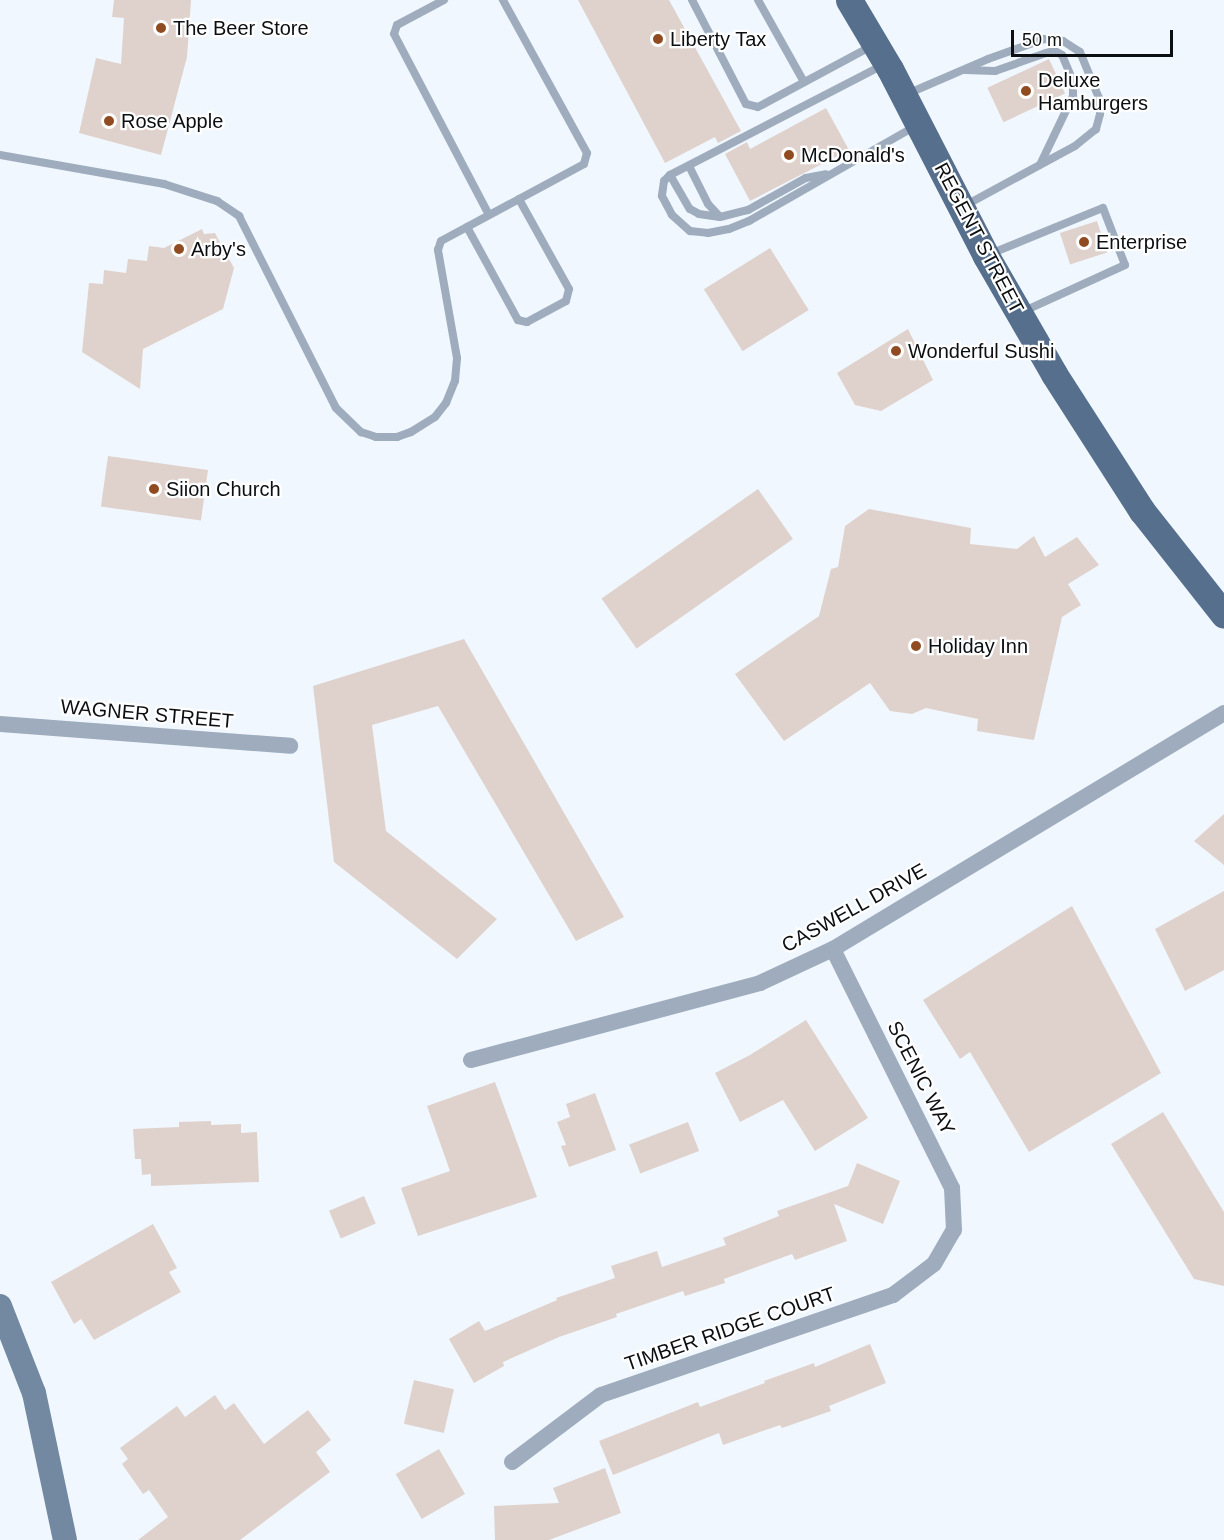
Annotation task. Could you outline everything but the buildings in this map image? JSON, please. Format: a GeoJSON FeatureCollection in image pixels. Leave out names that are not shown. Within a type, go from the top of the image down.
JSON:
{"type":"FeatureCollection","features":[{"type":"Feature","properties":{"kind":"main road","name":"REGENT STREET"},"geometry":{"type":"LineString","coordinates":[[849,0],[904,95],[986,256],[1054,374],[1142,511],[1224,615]]}},
{"type":"Feature","properties":{"kind":"main road"},"geometry":{"type":"LineString","coordinates":[[0,1306],[34,1393],[65,1540]]}},
{"type":"Feature","properties":{"kind":"street","name":"CASWELL DRIVE"},"geometry":{"type":"LineString","coordinates":[[471,1060],[760,983],[833,949],[1224,713]]}},
{"type":"Feature","properties":{"kind":"street","name":"WAGNER STREET"},"geometry":{"type":"LineString","coordinates":[[0,723],[290,746]]}},
{"type":"Feature","properties":{"kind":"street","name":"SCENIC WAY"},"geometry":{"type":"LineString","coordinates":[[833,949],[952,1188],[954,1230]]}},
{"type":"Feature","properties":{"kind":"street","name":"TIMBER RIDGE COURT"},"geometry":{"type":"LineString","coordinates":[[512,1462],[601,1395],[893,1295],[934,1264],[954,1230]]}},
{"type":"Feature","properties":{"kind":"lane"},"geometry":{"type":"LineString","coordinates":[[444,0],[397,26],[394,34],[489,215]]}},
{"type":"Feature","properties":{"kind":"lane"},"geometry":{"type":"LineString","coordinates":[[0,155],[164,184],[217,201],[239,216],[336,408],[361,432],[376,437],[397,437],[411,432],[435,417],[446,404],[455,381],[457,358],[438,250],[441,241],[584,164],[587,153],[503,0]]}},
{"type":"Feature","properties":{"kind":"lane"},"geometry":{"type":"LineString","coordinates":[[692,0],[746,104],[758,107],[804,82],[881,54]]}},
{"type":"Feature","properties":{"kind":"lane"},"geometry":{"type":"LineString","coordinates":[[758,0],[804,82]]}},
{"type":"Feature","properties":{"kind":"lane"},"geometry":{"type":"LineString","coordinates":[[904,95],[1044,39],[1063,41],[1080,52],[1099,98],[1100,114],[1096,129],[1086,140],[961,207]]}},
{"type":"Feature","properties":{"kind":"lane"},"geometry":{"type":"LineString","coordinates":[[963,70],[995,71],[1055,51],[1062,55],[1074,81],[1073,96],[1040,165]]}},
{"type":"Feature","properties":{"kind":"lane"},"geometry":{"type":"LineString","coordinates":[[881,54],[670,176],[664,181],[662,196],[672,215],[690,231],[708,232],[729,229],[749,221],[919,125]]}},
{"type":"Feature","properties":{"kind":"lane"},"geometry":{"type":"LineString","coordinates":[[689,166],[708,204],[720,217]]}},
{"type":"Feature","properties":{"kind":"lane"},"geometry":{"type":"LineString","coordinates":[[670,176],[690,209],[699,214],[720,217],[748,210],[806,178],[833,172]]}},
{"type":"Feature","properties":{"kind":"lane"},"geometry":{"type":"LineString","coordinates":[[467,227],[518,320],[527,322],[566,301],[569,289],[519,199]]}},
{"type":"Feature","properties":{"kind":"lane"},"geometry":{"type":"LineString","coordinates":[[986,256],[1102,208],[1125,265],[1019,314]]}},
{"type":"Feature","properties":{"kind":"place","name":"The Beer Store"},"geometry":{"type":"Point","coordinates":[161,28]}},
{"type":"Feature","properties":{"kind":"place","name":"Liberty Tax"},"geometry":{"type":"Point","coordinates":[658,39]}},
{"type":"Feature","properties":{"kind":"place","name":"Deluxe Hamburgers"},"geometry":{"type":"Point","coordinates":[1026,91]}},
{"type":"Feature","properties":{"kind":"place","name":"Rose Apple"},"geometry":{"type":"Point","coordinates":[109,121]}},
{"type":"Feature","properties":{"kind":"place","name":"McDonald's"},"geometry":{"type":"Point","coordinates":[789,155]}},
{"type":"Feature","properties":{"kind":"place","name":"Enterprise"},"geometry":{"type":"Point","coordinates":[1084,242]}},
{"type":"Feature","properties":{"kind":"place","name":"Arby's"},"geometry":{"type":"Point","coordinates":[179,249]}},
{"type":"Feature","properties":{"kind":"place","name":"Wonderful Sushi"},"geometry":{"type":"Point","coordinates":[896,351]}},
{"type":"Feature","properties":{"kind":"place","name":"Siion Church"},"geometry":{"type":"Point","coordinates":[154,489]}},
{"type":"Feature","properties":{"kind":"place","name":"Holiday Inn"},"geometry":{"type":"Point","coordinates":[916,646]}}]}
